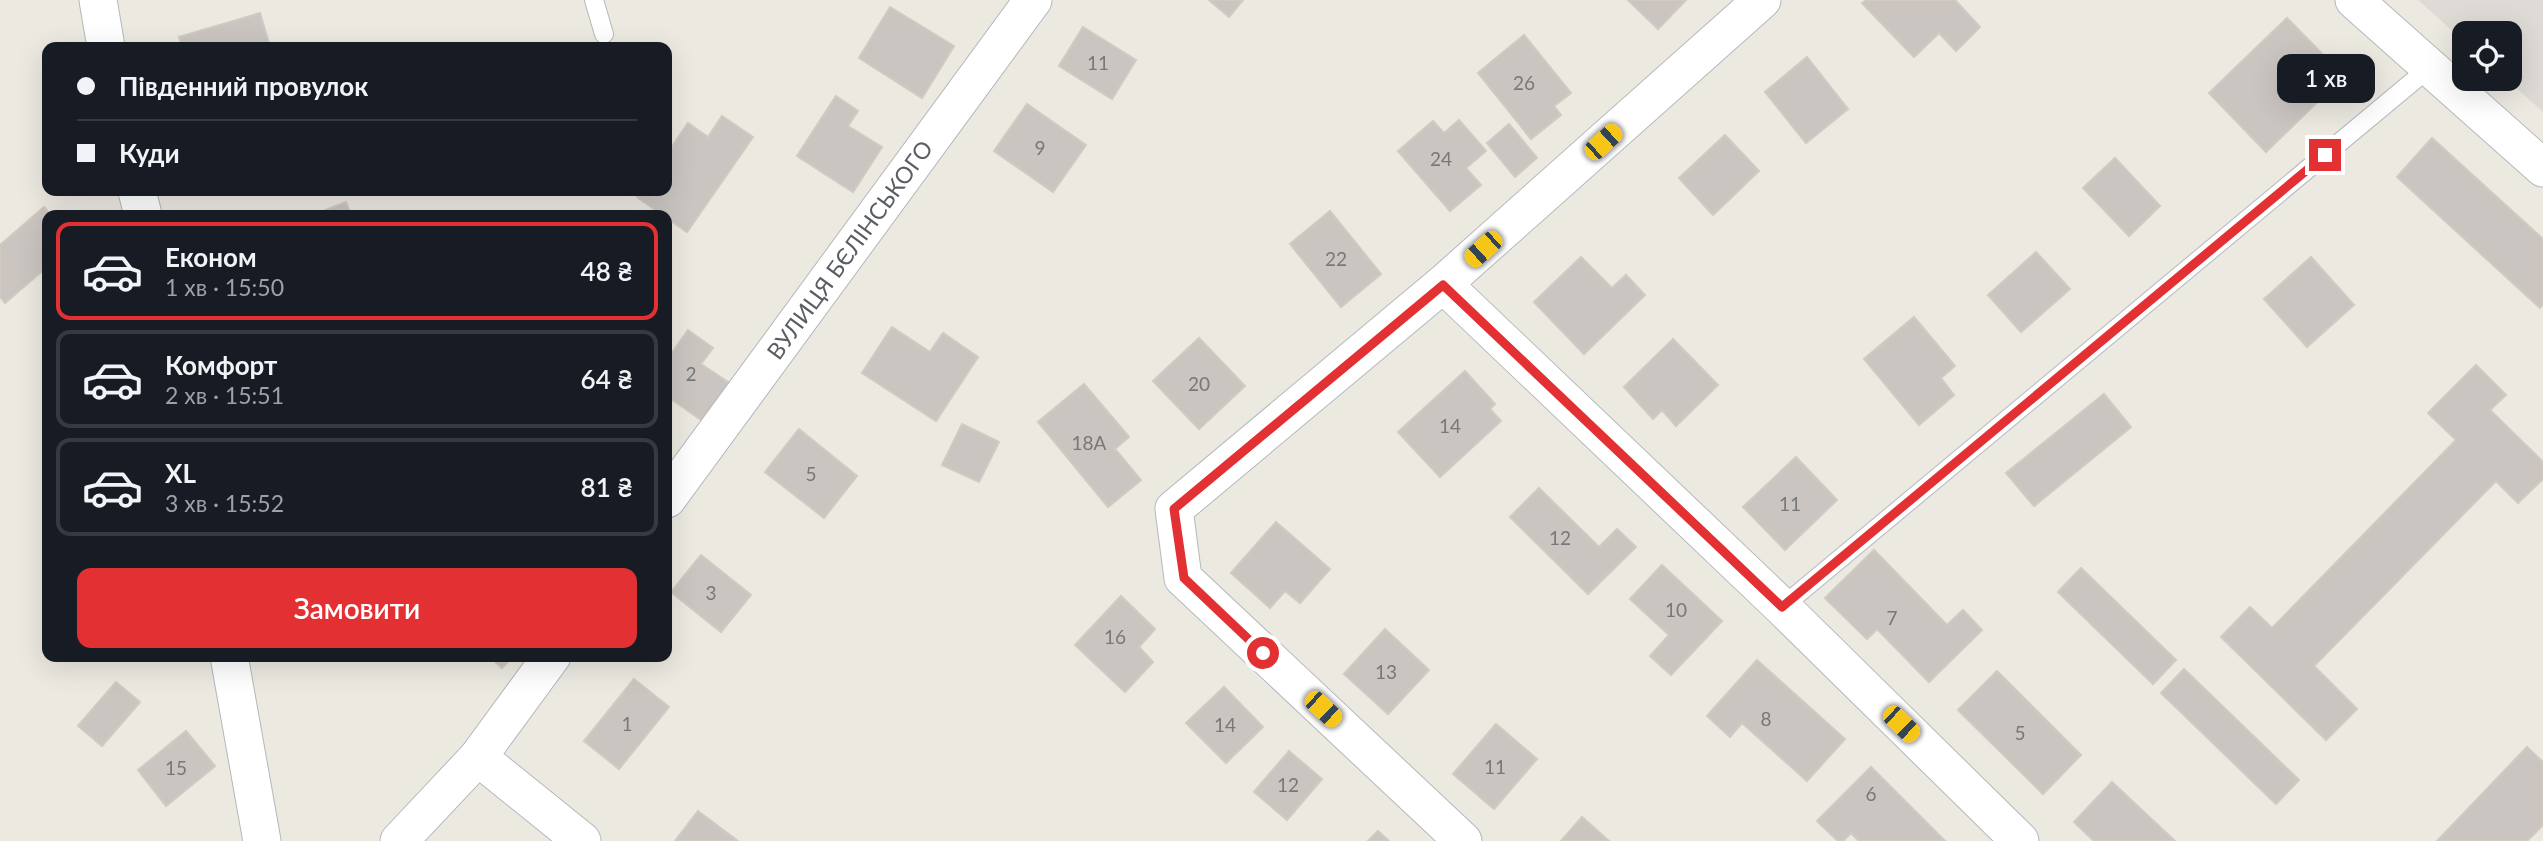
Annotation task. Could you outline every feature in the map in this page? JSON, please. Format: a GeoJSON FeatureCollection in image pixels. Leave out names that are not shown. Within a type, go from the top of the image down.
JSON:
{"type":"FeatureCollection","features":[{"type":"Feature","properties":{"kind":"street"},"geometry":{"type":"LineString","coordinates":[[98,0],[105,42]]}},
{"type":"Feature","properties":{"kind":"street","name":"ВУЛИЦЯ БЄЛІНСЬКОГО"},"geometry":{"type":"LineString","coordinates":[[672,492],[1033,0]]}},
{"type":"Feature","properties":{"kind":"street"},"geometry":{"type":"LineString","coordinates":[[1463,841],[1184,578],[1174,509],[1443,285],[1762,0]]}},
{"type":"Feature","properties":{"kind":"street"},"geometry":{"type":"LineString","coordinates":[[2354,0],[2543,168]]}},
{"type":"Feature","properties":{"kind":"street"},"geometry":{"type":"LineString","coordinates":[[1443,285],[1782,607],[2020,841]]}},
{"type":"Feature","properties":{"kind":"street"},"geometry":{"type":"LineString","coordinates":[[230,662],[262,841]]}},
{"type":"Feature","properties":{"kind":"street"},"geometry":{"type":"LineString","coordinates":[[399,841],[478,757],[548,662]]}},
{"type":"Feature","properties":{"kind":"street"},"geometry":{"type":"LineString","coordinates":[[478,757],[582,841]]}},
{"type":"Feature","properties":{"kind":"lane"},"geometry":{"type":"LineString","coordinates":[[594,0],[604,34]]}},
{"type":"Feature","properties":{"kind":"lane"},"geometry":{"type":"LineString","coordinates":[[1782,607],[2429,68]]}},
{"type":"Feature","properties":{"kind":"shaded area"},"geometry":{"type":"Polygon","coordinates":[[[2418,0],[2543,0],[2543,112],[2519,91],[2522,91],[2522,21],[2452,21],[2452,30],[2418,0]]]}},
{"type":"Feature","properties":{"kind":"building"},"geometry":{"type":"Polygon","coordinates":[[[1209,0],[1243,0],[1229,17],[1209,0]]]}},
{"type":"Feature","properties":{"kind":"building"},"geometry":{"type":"Polygon","coordinates":[[[1628,0],[1686,0],[1658,29],[1628,0]]]}},
{"type":"Feature","properties":{"kind":"building"},"geometry":{"type":"Polygon","coordinates":[[[1866,0],[1955,0],[1980,27],[1956,51],[1939,33],[1914,57],[1862,3],[1866,0]]]}},
{"type":"Feature","properties":{"kind":"building"},"geometry":{"type":"Polygon","coordinates":[[[890,7],[954,46],[922,98],[859,58],[890,7]]]}},
{"type":"Feature","properties":{"kind":"building"},"geometry":{"type":"Polygon","coordinates":[[[260,13],[269,42],[180,42],[179,37],[260,13]]]}},
{"type":"Feature","properties":{"kind":"building"},"geometry":{"type":"Polygon","coordinates":[[[2287,18],[2344,76],[2266,152],[2209,93],[2287,18]]]}},
{"type":"Feature","properties":{"kind":"building"},"geometry":{"type":"Polygon","coordinates":[[[1083,27],[1136,60],[1112,99],[1059,66],[1083,27]]]}},
{"type":"Feature","properties":{"kind":"building"},"geometry":{"type":"Polygon","coordinates":[[[1524,35],[1571,93],[1554,106],[1561,115],[1531,139],[1478,73],[1524,35]]]}},
{"type":"Feature","properties":{"kind":"building"},"geometry":{"type":"Polygon","coordinates":[[[1807,57],[1848,109],[1806,143],[1765,92],[1807,57]]]}},
{"type":"Feature","properties":{"kind":"building"},"geometry":{"type":"Polygon","coordinates":[[[836,96],[858,111],[848,126],[882,147],[853,192],[797,156],[836,96]]]}},
{"type":"Feature","properties":{"kind":"building"},"geometry":{"type":"Polygon","coordinates":[[[1027,104],[1086,145],[1053,192],[994,151],[1027,104]]]}},
{"type":"Feature","properties":{"kind":"building"},"geometry":{"type":"Polygon","coordinates":[[[722,116],[753,137],[687,232],[672,222],[672,210],[656,210],[637,197],[672,196],[672,147],[688,123],[708,137],[722,116]]]}},
{"type":"Feature","properties":{"kind":"building"},"geometry":{"type":"Polygon","coordinates":[[[1459,120],[1486,151],[1466,168],[1481,185],[1450,211],[1398,151],[1433,121],[1444,133],[1459,120]]]}},
{"type":"Feature","properties":{"kind":"building"},"geometry":{"type":"Polygon","coordinates":[[[1509,124],[1537,158],[1515,177],[1487,143],[1509,124]]]}},
{"type":"Feature","properties":{"kind":"building"},"geometry":{"type":"Polygon","coordinates":[[[1725,135],[1759,171],[1713,215],[1679,178],[1725,135]]]}},
{"type":"Feature","properties":{"kind":"building"},"geometry":{"type":"Polygon","coordinates":[[[2432,138],[2543,239],[2543,304],[2540,308],[2397,177],[2432,138]]]}},
{"type":"Feature","properties":{"kind":"building"},"geometry":{"type":"Polygon","coordinates":[[[2115,158],[2160,206],[2129,236],[2083,188],[2115,158]]]}},
{"type":"Feature","properties":{"kind":"building"},"geometry":{"type":"Polygon","coordinates":[[[346,202],[349,210],[326,210],[346,202]]]}},
{"type":"Feature","properties":{"kind":"building"},"geometry":{"type":"Polygon","coordinates":[[[44,207],[47,210],[42,210],[42,271],[5,303],[0,297],[0,245],[44,207]]]}},
{"type":"Feature","properties":{"kind":"building"},"geometry":{"type":"Polygon","coordinates":[[[1330,211],[1381,274],[1341,307],[1290,244],[1330,211]]]}},
{"type":"Feature","properties":{"kind":"building"},"geometry":{"type":"Polygon","coordinates":[[[2036,252],[2070,289],[2021,332],[1988,295],[2036,252]]]}},
{"type":"Feature","properties":{"kind":"building"},"geometry":{"type":"Polygon","coordinates":[[[1581,257],[1612,288],[1626,275],[1645,295],[1584,354],[1534,302],[1581,257]]]}},
{"type":"Feature","properties":{"kind":"building"},"geometry":{"type":"Polygon","coordinates":[[[2311,257],[2354,305],[2307,347],[2264,299],[2311,257]]]}},
{"type":"Feature","properties":{"kind":"building"},"geometry":{"type":"Polygon","coordinates":[[[1914,317],[1955,366],[1941,378],[1954,395],[1919,425],[1864,359],[1914,317]]]}},
{"type":"Feature","properties":{"kind":"building"},"geometry":{"type":"Polygon","coordinates":[[[892,327],[930,352],[943,333],[978,357],[936,421],[862,373],[892,327]]]}},
{"type":"Feature","properties":{"kind":"building"},"geometry":{"type":"Polygon","coordinates":[[[688,330],[713,348],[701,364],[731,384],[704,422],[672,400],[672,353],[688,330]]]}},
{"type":"Feature","properties":{"kind":"building"},"geometry":{"type":"Polygon","coordinates":[[[1199,338],[1245,386],[1199,429],[1153,381],[1199,338]]]}},
{"type":"Feature","properties":{"kind":"building"},"geometry":{"type":"Polygon","coordinates":[[[1673,339],[1718,385],[1676,426],[1662,410],[1653,419],[1624,387],[1673,339]]]}},
{"type":"Feature","properties":{"kind":"building"},"geometry":{"type":"Polygon","coordinates":[[[2476,365],[2506,395],[2490,410],[2543,462],[2543,479],[2518,503],[2496,481],[2314,666],[2357,709],[2326,740],[2221,637],[2250,607],[2272,628],[2456,440],[2428,413],[2476,365]]]}},
{"type":"Feature","properties":{"kind":"building"},"geometry":{"type":"Polygon","coordinates":[[[1465,371],[1495,404],[1490,409],[1501,421],[1440,477],[1398,432],[1465,371]]]}},
{"type":"Feature","properties":{"kind":"building"},"geometry":{"type":"Polygon","coordinates":[[[1084,384],[1129,437],[1115,449],[1141,480],[1108,507],[1038,422],[1084,384]]]}},
{"type":"Feature","properties":{"kind":"building"},"geometry":{"type":"Polygon","coordinates":[[[2104,394],[2131,427],[2034,506],[2006,473],[2104,394]]]}},
{"type":"Feature","properties":{"kind":"building"},"geometry":{"type":"Polygon","coordinates":[[[962,424],[999,442],[979,482],[942,465],[962,424]]]}},
{"type":"Feature","properties":{"kind":"building"},"geometry":{"type":"Polygon","coordinates":[[[799,429],[857,476],[824,518],[765,472],[799,429]]]}},
{"type":"Feature","properties":{"kind":"building"},"geometry":{"type":"Polygon","coordinates":[[[1796,457],[1837,500],[1785,550],[1743,507],[1796,457]]]}},
{"type":"Feature","properties":{"kind":"building"},"geometry":{"type":"Polygon","coordinates":[[[1539,488],[1599,547],[1617,529],[1636,547],[1588,594],[1510,517],[1539,488]]]}},
{"type":"Feature","properties":{"kind":"building"},"geometry":{"type":"Polygon","coordinates":[[[1276,522],[1330,569],[1300,603],[1285,591],[1270,608],[1231,573],[1276,522]]]}},
{"type":"Feature","properties":{"kind":"building"},"geometry":{"type":"Polygon","coordinates":[[[1874,550],[1947,625],[1963,610],[1982,630],[1929,682],[1877,629],[1867,639],[1825,598],[1874,550]]]}},
{"type":"Feature","properties":{"kind":"building"},"geometry":{"type":"Polygon","coordinates":[[[701,555],[751,595],[721,632],[672,591],[701,555]]]}},
{"type":"Feature","properties":{"kind":"building"},"geometry":{"type":"Polygon","coordinates":[[[1662,565],[1722,621],[1671,675],[1650,656],[1669,635],[1630,599],[1662,565]]]}},
{"type":"Feature","properties":{"kind":"building"},"geometry":{"type":"Polygon","coordinates":[[[2081,568],[2176,660],[2153,684],[2058,592],[2081,568]]]}},
{"type":"Feature","properties":{"kind":"building"},"geometry":{"type":"Polygon","coordinates":[[[1121,596],[1155,629],[1139,647],[1153,662],[1125,692],[1075,645],[1121,596]]]}},
{"type":"Feature","properties":{"kind":"building"},"geometry":{"type":"Polygon","coordinates":[[[1385,629],[1429,670],[1388,714],[1344,674],[1385,629]]]}},
{"type":"Feature","properties":{"kind":"building"},"geometry":{"type":"Polygon","coordinates":[[[1757,660],[1845,739],[1807,781],[1742,723],[1730,737],[1707,716],[1757,660]]]}},
{"type":"Feature","properties":{"kind":"building"},"geometry":{"type":"Polygon","coordinates":[[[496,662],[508,662],[502,668],[496,662]]]}},
{"type":"Feature","properties":{"kind":"building"},"geometry":{"type":"Polygon","coordinates":[[[2184,669],[2299,780],[2276,804],[2161,693],[2184,669]]]}},
{"type":"Feature","properties":{"kind":"building"},"geometry":{"type":"Polygon","coordinates":[[[1997,671],[2081,755],[2043,794],[1958,710],[1997,671]]]}},
{"type":"Feature","properties":{"kind":"building"},"geometry":{"type":"Polygon","coordinates":[[[634,679],[669,707],[619,769],[584,741],[634,679]]]}},
{"type":"Feature","properties":{"kind":"building"},"geometry":{"type":"Polygon","coordinates":[[[116,682],[140,702],[102,746],[78,726],[116,682]]]}},
{"type":"Feature","properties":{"kind":"building"},"geometry":{"type":"Polygon","coordinates":[[[1224,687],[1263,727],[1226,763],[1186,723],[1224,687]]]}},
{"type":"Feature","properties":{"kind":"building"},"geometry":{"type":"Polygon","coordinates":[[[1496,724],[1537,759],[1494,809],[1453,774],[1496,724]]]}},
{"type":"Feature","properties":{"kind":"building"},"geometry":{"type":"Polygon","coordinates":[[[186,731],[215,766],[166,806],[138,770],[186,731]]]}},
{"type":"Feature","properties":{"kind":"building"},"geometry":{"type":"Polygon","coordinates":[[[2527,747],[2543,762],[2543,825],[2527,841],[2437,841],[2527,747]]]}},
{"type":"Feature","properties":{"kind":"building"},"geometry":{"type":"Polygon","coordinates":[[[1289,751],[1322,779],[1287,820],[1254,792],[1289,751]]]}},
{"type":"Feature","properties":{"kind":"building"},"geometry":{"type":"Polygon","coordinates":[[[1871,767],[1945,841],[1859,841],[1851,833],[1843,841],[1838,841],[1817,821],[1871,767]]]}},
{"type":"Feature","properties":{"kind":"building"},"geometry":{"type":"Polygon","coordinates":[[[2112,782],[2175,841],[2094,841],[2074,822],[2112,782]]]}},
{"type":"Feature","properties":{"kind":"building"},"geometry":{"type":"Polygon","coordinates":[[[698,811],[738,841],[675,841],[698,811]]]}},
{"type":"Feature","properties":{"kind":"building"},"geometry":{"type":"Polygon","coordinates":[[[1582,817],[1609,841],[1561,841],[1582,817]]]}},
{"type":"Feature","properties":{"kind":"building"},"geometry":{"type":"Polygon","coordinates":[[[1378,831],[1389,841],[1368,841],[1378,831]]]}},
{"type":"Feature","properties":{"kind":"route"},"geometry":{"type":"LineString","coordinates":[[1263,653],[1184,578],[1174,509],[1443,285],[1782,607],[2325,155]]}}]}
